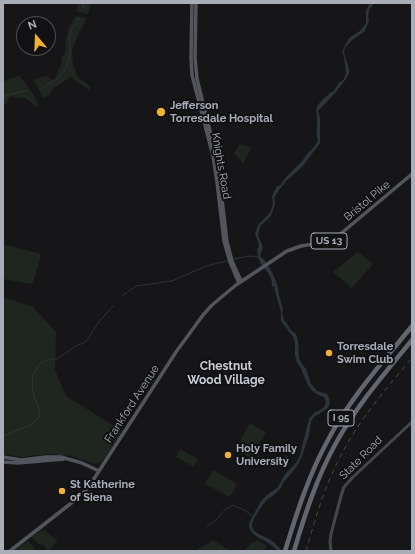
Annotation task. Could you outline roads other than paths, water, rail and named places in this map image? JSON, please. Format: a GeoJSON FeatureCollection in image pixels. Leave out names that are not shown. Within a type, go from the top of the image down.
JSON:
{"type":"FeatureCollection","features":[{"type":"Feature","properties":{"kind":"highway","name":"I 95"},"geometry":{"type":"LineString","coordinates":[[286,549],[308,481],[332,432],[361,388],[412,326]]}},
{"type":"Feature","properties":{"kind":"highway","name":"I 95"},"geometry":{"type":"LineString","coordinates":[[294,551],[318,480],[342,433],[363,400],[412,340]]}},
{"type":"Feature","properties":{"kind":"main road","name":"Knights Road"},"geometry":{"type":"LineString","coordinates":[[192,3],[192,75],[214,162],[224,241],[230,262],[240,282]]}},
{"type":"Feature","properties":{"kind":"main road","name":"Knights Road"},"geometry":{"type":"LineString","coordinates":[[196,3],[195,58],[197,79],[220,174],[227,242],[240,282]]}},
{"type":"Feature","properties":{"kind":"main road","name":"Bristol Pike"},"geometry":{"type":"LineString","coordinates":[[266,265],[287,251],[296,247],[323,243],[338,236],[412,174]]}},
{"type":"Feature","properties":{"kind":"main road","name":"Frankford Avenue"},"geometry":{"type":"LineString","coordinates":[[10,551],[80,496],[90,485],[176,352],[203,315],[212,305],[240,282],[266,265]]}},
{"type":"Feature","properties":{"kind":"main road","name":"State Road"},"geometry":{"type":"LineString","coordinates":[[331,551],[330,539],[341,496],[346,485],[412,422]]}},
{"type":"Feature","properties":{"kind":"main road"},"geometry":{"type":"LineString","coordinates":[[3,457],[21,460],[61,457],[82,463],[99,471]]}},
{"type":"Feature","properties":{"kind":"main road"},"geometry":{"type":"LineString","coordinates":[[3,462],[18,464],[65,459]]}},
{"type":"Feature","properties":{"kind":"waterway"},"geometry":{"type":"LineString","coordinates":[[83,3],[83,8]]}},
{"type":"Feature","properties":{"kind":"waterway"},"geometry":{"type":"LineString","coordinates":[[43,88],[58,78],[65,70],[70,52],[70,33],[80,17]]}},
{"type":"Feature","properties":{"kind":"waterway"},"geometry":{"type":"LineString","coordinates":[[3,97],[27,90]]}},
{"type":"Feature","properties":{"kind":"waterway"},"geometry":{"type":"LineString","coordinates":[[234,259],[250,256],[259,257]]}},
{"type":"Feature","properties":{"kind":"waterway"},"geometry":{"type":"LineString","coordinates":[[122,296],[136,286],[172,281],[206,266],[227,261]]}},
{"type":"Feature","properties":{"kind":"waterway"},"geometry":{"type":"LineString","coordinates":[[3,436],[31,425],[38,418],[40,412],[32,387],[33,375],[40,363],[49,359],[57,359],[76,346],[86,342],[98,323],[113,306]]}},
{"type":"Feature","properties":{"kind":"waterway"},"geometry":{"type":"LineString","coordinates":[[207,526],[215,521],[226,509],[233,505],[246,511],[252,516]]}},
{"type":"Feature","properties":{"kind":"railway"},"geometry":{"type":"LineString","coordinates":[[306,551],[324,493],[346,445],[372,406],[412,358]]}},
{"type":"Feature","properties":{"kind":"place","name":"Jefferson Torresdale Hospital"},"geometry":{"type":"Point","coordinates":[161,112]}},
{"type":"Feature","properties":{"kind":"place","name":"Torresdale Swim Club"},"geometry":{"type":"Point","coordinates":[329,353]}},
{"type":"Feature","properties":{"kind":"place","name":"Holy Family University"},"geometry":{"type":"Point","coordinates":[228,455]}},
{"type":"Feature","properties":{"kind":"place","name":"St Katherine of Siena"},"geometry":{"type":"Point","coordinates":[62,491]}},
{"type":"Feature","properties":{"kind":"district","name":"Chestnut Wood Village"},"geometry":{"type":"Point","coordinates":[226,373]}}]}
